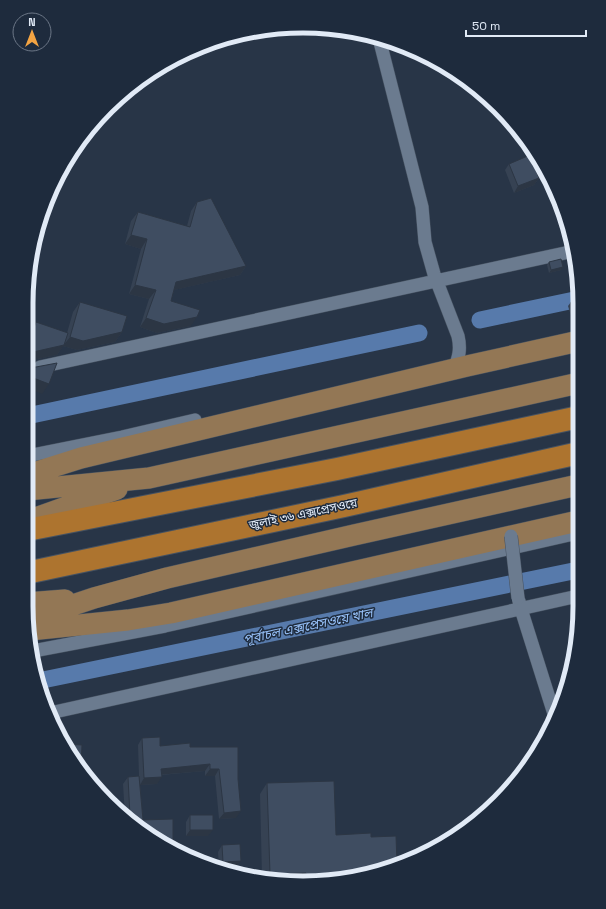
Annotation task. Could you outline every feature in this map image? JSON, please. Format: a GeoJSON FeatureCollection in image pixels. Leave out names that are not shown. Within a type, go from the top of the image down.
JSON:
{"type":"FeatureCollection","features":[{"type":"Feature","properties":{"kind":"highway"},"geometry":{"type":"LineString","coordinates":[[33,529],[337,469],[573,418]]}},
{"type":"Feature","properties":{"kind":"highway","name":"জুলাই ৩৬ এক্সপ্রেসওয়ে"},"geometry":{"type":"LineString","coordinates":[[33,572],[344,506],[573,454]]}},
{"type":"Feature","properties":{"kind":"main road"},"geometry":{"type":"LineString","coordinates":[[33,473],[81,458],[456,365],[573,342]]}},
{"type":"Feature","properties":{"kind":"main road"},"geometry":{"type":"LineString","coordinates":[[33,489],[149,478],[573,384]]}},
{"type":"Feature","properties":{"kind":"main road"},"geometry":{"type":"LineString","coordinates":[[33,519],[149,478]]}},
{"type":"Feature","properties":{"kind":"main road"},"geometry":{"type":"LineString","coordinates":[[34,618],[94,598],[167,578],[573,486]]}},
{"type":"Feature","properties":{"kind":"main road"},"geometry":{"type":"LineString","coordinates":[[34,630],[128,620],[171,613],[512,541],[573,523]]}},
{"type":"Feature","properties":{"kind":"main road"},"geometry":{"type":"LineString","coordinates":[[33,602],[94,598]]}},
{"type":"Feature","properties":{"kind":"street"},"geometry":{"type":"LineString","coordinates":[[381,44],[422,207],[425,242],[436,281],[460,344],[459,356],[456,365]]}},
{"type":"Feature","properties":{"kind":"street"},"geometry":{"type":"LineString","coordinates":[[33,368],[568,252]]}},
{"type":"Feature","properties":{"kind":"street"},"geometry":{"type":"LineString","coordinates":[[33,455],[456,365],[573,334]]}},
{"type":"Feature","properties":{"kind":"street"},"geometry":{"type":"LineString","coordinates":[[37,650],[164,626],[512,541],[573,534]]}},
{"type":"Feature","properties":{"kind":"street"},"geometry":{"type":"LineString","coordinates":[[512,541],[520,604],[552,708]]}},
{"type":"Feature","properties":{"kind":"street"},"geometry":{"type":"LineString","coordinates":[[55,712],[520,604],[573,597]]}},
{"type":"Feature","properties":{"kind":"building"},"geometry":{"type":"Polygon","coordinates":[[[529,156],[539,178],[518,186],[509,164],[529,156]]]}},
{"type":"Feature","properties":{"kind":"building"},"geometry":{"type":"Polygon","coordinates":[[[211,198],[246,266],[176,282],[171,301],[200,310],[197,317],[164,324],[146,318],[156,290],[135,285],[147,239],[131,235],[138,212],[190,227],[197,202],[211,198]]]}},
{"type":"Feature","properties":{"kind":"building"},"geometry":{"type":"Polygon","coordinates":[[[561,259],[563,267],[551,270],[549,262],[561,259]]]}},
{"type":"Feature","properties":{"kind":"building"},"geometry":{"type":"Polygon","coordinates":[[[80,302],[127,316],[122,332],[83,341],[70,337],[80,302]]]}},
{"type":"Feature","properties":{"kind":"building"},"geometry":{"type":"Polygon","coordinates":[[[36,322],[68,333],[64,345],[33,352],[33,331],[36,322]]]}},
{"type":"Feature","properties":{"kind":"building"},"geometry":{"type":"Polygon","coordinates":[[[57,363],[49,384],[33,378],[33,367],[57,363]]]}},
{"type":"Feature","properties":{"kind":"building"},"geometry":{"type":"Polygon","coordinates":[[[160,737],[160,746],[190,743],[190,747],[238,747],[238,779],[241,811],[224,813],[219,769],[210,769],[210,764],[161,769],[162,777],[144,778],[142,738],[160,737]]]}},
{"type":"Feature","properties":{"kind":"building"},"geometry":{"type":"Polygon","coordinates":[[[71,744],[82,745],[81,759],[71,744]]]}},
{"type":"Feature","properties":{"kind":"building"},"geometry":{"type":"Polygon","coordinates":[[[139,776],[143,820],[173,819],[173,842],[130,813],[128,777],[139,776]]]}},
{"type":"Feature","properties":{"kind":"building"},"geometry":{"type":"Polygon","coordinates":[[[334,781],[336,835],[371,833],[371,837],[396,836],[397,859],[373,867],[338,874],[306,876],[306,873],[270,874],[267,783],[334,781]]]}},
{"type":"Feature","properties":{"kind":"building"},"geometry":{"type":"Polygon","coordinates":[[[190,815],[213,815],[213,830],[190,830],[190,815]]]}},
{"type":"Feature","properties":{"kind":"building"},"geometry":{"type":"Polygon","coordinates":[[[240,844],[241,861],[223,862],[222,845],[240,844]]]}},
{"type":"Feature","properties":{"kind":"waterway","name":"পূর্বাচল এক্সপ্রেসওয়ে খাল"},"geometry":{"type":"LineString","coordinates":[[480,320],[573,300]]}},
{"type":"Feature","properties":{"kind":"waterway","name":"পূর্বাচল এক্সপ্রেসওয়ে খাল"},"geometry":{"type":"LineString","coordinates":[[33,415],[419,333]]}},
{"type":"Feature","properties":{"kind":"waterway","name":"পূর্বাচল এক্সপ্রেসওয়ে খাল"},"geometry":{"type":"LineString","coordinates":[[43,680],[573,571]]}}]}
